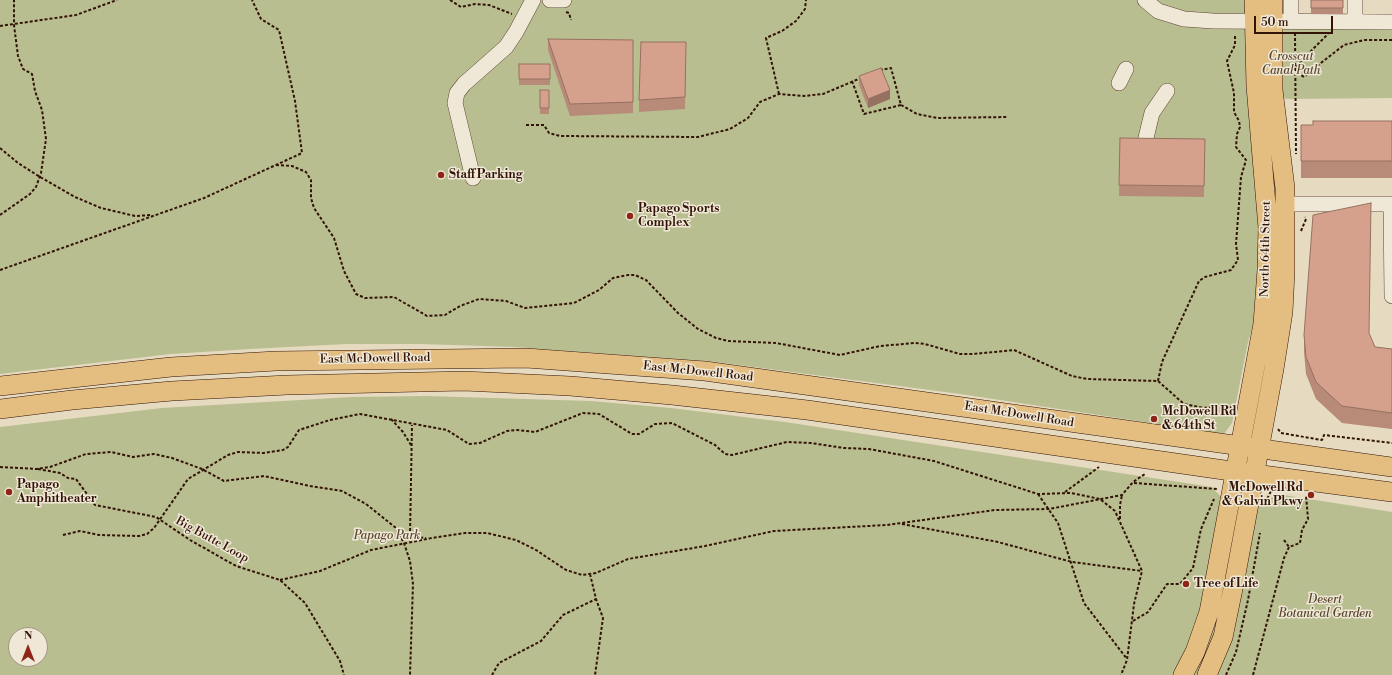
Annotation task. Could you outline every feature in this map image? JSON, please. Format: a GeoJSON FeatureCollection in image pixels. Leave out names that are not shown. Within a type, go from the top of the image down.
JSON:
{"type":"FeatureCollection","features":[{"type":"Feature","properties":{"kind":"main road","name":"North 64th Street"},"geometry":{"type":"LineString","coordinates":[[1254,0],[1273,22]]}},
{"type":"Feature","properties":{"kind":"main road","name":"North 64th Street"},"geometry":{"type":"LineString","coordinates":[[1207,675],[1223,637],[1260,448],[1283,312],[1285,272],[1276,204],[1272,0]]}},
{"type":"Feature","properties":{"kind":"main road","name":"North 64th Street"},"geometry":{"type":"LineString","coordinates":[[1183,675],[1195,652],[1209,612],[1263,324],[1276,204]]}},
{"type":"Feature","properties":{"kind":"main road","name":"East McDowell Road"},"geometry":{"type":"LineString","coordinates":[[0,386],[171,367],[276,361],[526,358],[704,371],[915,399],[1240,447],[1260,448],[1392,467]]}},
{"type":"Feature","properties":{"kind":"main road","name":"East McDowell Road"},"geometry":{"type":"LineString","coordinates":[[0,409],[72,400],[164,392],[287,385],[464,381],[547,385],[672,395],[807,410],[1236,472],[1392,492]]}},
{"type":"Feature","properties":{"kind":"street"},"geometry":{"type":"LineString","coordinates":[[473,178],[455,103],[457,93],[464,84],[506,47],[533,0]]}},
{"type":"Feature","properties":{"kind":"street"},"geometry":{"type":"LineString","coordinates":[[550,0],[564,0]]}},
{"type":"Feature","properties":{"kind":"street"},"geometry":{"type":"LineString","coordinates":[[1145,0],[1158,11],[1184,19],[1273,22],[1392,22]]}},
{"type":"Feature","properties":{"kind":"street","name":"North 64th Street"},"geometry":{"type":"LineString","coordinates":[[1273,22],[1291,0]]}},
{"type":"Feature","properties":{"kind":"street"},"geometry":{"type":"LineString","coordinates":[[1355,0],[1355,22]]}},
{"type":"Feature","properties":{"kind":"street"},"geometry":{"type":"LineString","coordinates":[[1119,83],[1126,69]]}},
{"type":"Feature","properties":{"kind":"street"},"geometry":{"type":"LineString","coordinates":[[1144,146],[1152,113],[1167,91]]}},
{"type":"Feature","properties":{"kind":"street"},"geometry":{"type":"LineString","coordinates":[[1276,204],[1392,204],[1392,296]]}},
{"type":"Feature","properties":{"kind":"path"},"geometry":{"type":"LineString","coordinates":[[0,215],[30,194],[40,177],[46,139],[42,110],[35,91],[32,74],[23,69],[18,56],[14,25],[14,0]]}},
{"type":"Feature","properties":{"kind":"path"},"geometry":{"type":"LineString","coordinates":[[0,26],[76,15],[117,0]]}},
{"type":"Feature","properties":{"kind":"path"},"geometry":{"type":"LineString","coordinates":[[0,270],[204,198],[302,153],[296,108],[279,30],[261,19],[252,0]]}},
{"type":"Feature","properties":{"kind":"path"},"geometry":{"type":"LineString","coordinates":[[450,0],[460,7],[475,4],[489,5],[511,12],[522,21]]}},
{"type":"Feature","properties":{"kind":"path"},"geometry":{"type":"LineString","coordinates":[[779,94],[766,38],[782,31],[796,21],[805,9],[806,0]]}},
{"type":"Feature","properties":{"kind":"path"},"geometry":{"type":"LineString","coordinates":[[1273,22],[1295,31],[1296,157]]}},
{"type":"Feature","properties":{"kind":"path"},"geometry":{"type":"LineString","coordinates":[[1158,381],[1162,362],[1199,281],[1205,277],[1231,270],[1238,260],[1236,244],[1241,177],[1246,160],[1236,147],[1237,134],[1240,127],[1239,121],[1234,112],[1234,93],[1227,61],[1235,45],[1235,31]]}},
{"type":"Feature","properties":{"kind":"path"},"geometry":{"type":"LineString","coordinates":[[1296,66],[1332,31]]}},
{"type":"Feature","properties":{"kind":"path"},"geometry":{"type":"LineString","coordinates":[[1296,73],[1304,77],[1344,45],[1364,40],[1392,40]]}},
{"type":"Feature","properties":{"kind":"path"},"geometry":{"type":"LineString","coordinates":[[875,72],[891,68],[901,105]]}},
{"type":"Feature","properties":{"kind":"path"},"geometry":{"type":"LineString","coordinates":[[526,125],[544,125],[549,133],[560,136],[698,137],[730,130],[748,118],[760,102],[779,94],[804,96],[822,94],[863,77]]}},
{"type":"Feature","properties":{"kind":"path"},"geometry":{"type":"LineString","coordinates":[[852,81],[864,114],[901,105],[917,114],[937,118],[1007,117]]}},
{"type":"Feature","properties":{"kind":"path"},"geometry":{"type":"LineString","coordinates":[[0,148],[18,163],[75,197],[101,208],[135,216],[155,215]]}},
{"type":"Feature","properties":{"kind":"path"},"geometry":{"type":"LineString","coordinates":[[276,165],[292,166],[306,172],[311,180],[311,198],[314,208],[334,238],[344,271],[356,294],[369,298],[394,297],[427,316],[445,315],[460,306],[479,299],[506,301],[525,308],[574,303],[599,290],[613,278],[635,275],[646,280],[678,314],[698,329],[728,342],[776,343],[840,355],[880,346],[915,343],[925,344],[960,354],[1014,350],[1049,367],[1087,380],[1158,381],[1184,404],[1204,408],[1219,405],[1233,408]]}},
{"type":"Feature","properties":{"kind":"path"},"geometry":{"type":"LineString","coordinates":[[1300,235],[1305,217]]}},
{"type":"Feature","properties":{"kind":"path"},"geometry":{"type":"LineString","coordinates":[[63,535],[80,531],[99,535],[139,536],[147,534],[160,519],[188,479],[228,455],[238,452],[264,453],[283,450],[288,447],[299,430],[330,420],[360,414],[390,418],[412,425],[447,430],[470,444],[480,443],[517,430],[535,432],[583,413],[594,413],[611,421],[632,434],[639,434],[655,424],[672,423],[715,445],[725,454],[732,455],[787,442],[811,442],[844,448],[869,449],[934,461],[1038,494],[1071,493],[1100,499],[1115,511],[1142,571],[1132,621],[1127,660],[1121,675]]}},
{"type":"Feature","properties":{"kind":"path"},"geometry":{"type":"LineString","coordinates":[[390,418],[400,428],[412,445]]}},
{"type":"Feature","properties":{"kind":"path"},"geometry":{"type":"LineString","coordinates":[[410,536],[412,425]]}},
{"type":"Feature","properties":{"kind":"path"},"geometry":{"type":"LineString","coordinates":[[1275,425],[1281,433],[1322,440],[1324,435],[1392,443]]}},
{"type":"Feature","properties":{"kind":"path"},"geometry":{"type":"LineString","coordinates":[[0,467],[37,469],[86,454],[111,452],[133,457],[154,454],[172,458],[224,481],[264,476],[342,491],[366,504],[396,528],[410,536],[432,538]]}},
{"type":"Feature","properties":{"kind":"path"},"geometry":{"type":"LineString","coordinates":[[1064,493],[1099,467]]}},
{"type":"Feature","properties":{"kind":"path","name":"Big Butte Loop"},"geometry":{"type":"LineString","coordinates":[[37,469],[60,473],[68,478],[76,479],[95,505],[156,517],[190,540],[236,566],[280,580],[305,603],[340,661],[344,675]]}},
{"type":"Feature","properties":{"kind":"path"},"geometry":{"type":"LineString","coordinates":[[1121,522],[1120,504],[1122,495],[1133,482],[1145,474]]}},
{"type":"Feature","properties":{"kind":"path"},"geometry":{"type":"LineString","coordinates":[[1132,621],[1148,612],[1167,584],[1180,584],[1193,568],[1201,529],[1219,489],[1133,482]]}},
{"type":"Feature","properties":{"kind":"path"},"geometry":{"type":"LineString","coordinates":[[1253,675],[1284,558],[1289,547],[1300,543],[1302,530],[1308,519],[1306,492]]}},
{"type":"Feature","properties":{"kind":"path"},"geometry":{"type":"LineString","coordinates":[[1038,494],[1058,523],[1072,562],[1084,603],[1127,660]]}},
{"type":"Feature","properties":{"kind":"path"},"geometry":{"type":"LineString","coordinates":[[280,580],[320,571],[371,550],[465,533],[487,533],[516,540],[536,550],[566,570],[582,575],[590,574],[628,559],[705,546],[774,531],[899,523],[995,510],[1049,509],[1122,495]]}},
{"type":"Feature","properties":{"kind":"path"},"geometry":{"type":"LineString","coordinates":[[899,523],[998,542],[1072,562],[1142,571]]}},
{"type":"Feature","properties":{"kind":"path"},"geometry":{"type":"LineString","coordinates":[[396,528],[404,543],[410,561],[413,584],[410,675]]}},
{"type":"Feature","properties":{"kind":"path"},"geometry":{"type":"LineString","coordinates":[[1284,540],[1289,547]]}},
{"type":"Feature","properties":{"kind":"path"},"geometry":{"type":"LineString","coordinates":[[590,574],[596,599],[603,618],[595,675]]}},
{"type":"Feature","properties":{"kind":"path"},"geometry":{"type":"LineString","coordinates":[[492,675],[499,663],[541,641],[562,615],[596,599]]}},
{"type":"Feature","properties":{"kind":"green space","name":"Papago Sports Complex"},"geometry":{"type":"Polygon","coordinates":[[[0,0],[1246,0],[1294,27],[1392,27],[1392,98],[1288,99],[1249,93],[1260,209],[1257,313],[1248,342],[1232,423],[1224,434],[960,394],[708,361],[514,347],[420,344],[347,344],[250,349],[171,354],[0,374],[0,0]]]}},
{"type":"Feature","properties":{"kind":"green space","name":"Papago Park"},"geometry":{"type":"Polygon","coordinates":[[[426,396],[591,401],[671,408],[785,422],[1212,487],[1221,497],[1270,499],[1277,494],[1392,512],[1392,675],[0,675],[0,427],[162,408],[352,397],[426,396]]]}},
{"type":"Feature","properties":{"kind":"building"},"geometry":{"type":"Polygon","coordinates":[[[1311,0],[1343,0],[1343,8],[1311,8],[1311,0]]]}},
{"type":"Feature","properties":{"kind":"building"},"geometry":{"type":"Polygon","coordinates":[[[548,39],[633,40],[633,102],[570,104],[548,39]]]}},
{"type":"Feature","properties":{"kind":"building"},"geometry":{"type":"Polygon","coordinates":[[[641,42],[686,42],[685,97],[639,100],[641,42]]]}},
{"type":"Feature","properties":{"kind":"building"},"geometry":{"type":"Polygon","coordinates":[[[519,64],[550,64],[550,79],[519,79],[519,64]]]}},
{"type":"Feature","properties":{"kind":"building"},"geometry":{"type":"Polygon","coordinates":[[[881,68],[890,90],[868,99],[859,76],[881,68]]]}},
{"type":"Feature","properties":{"kind":"building"},"geometry":{"type":"Polygon","coordinates":[[[540,90],[549,90],[549,108],[540,108],[540,90]]]}},
{"type":"Feature","properties":{"kind":"building"},"geometry":{"type":"Polygon","coordinates":[[[1313,121],[1392,121],[1392,161],[1301,161],[1301,125],[1313,125],[1313,121]]]}},
{"type":"Feature","properties":{"kind":"building"},"geometry":{"type":"Polygon","coordinates":[[[1120,138],[1205,139],[1204,186],[1119,185],[1120,138]]]}},
{"type":"Feature","properties":{"kind":"building"},"geometry":{"type":"Polygon","coordinates":[[[1371,203],[1369,333],[1375,347],[1392,349],[1392,413],[1342,406],[1316,382],[1306,357],[1304,335],[1313,215],[1371,203]]]}},
{"type":"Feature","properties":{"kind":"place","name":"Staff Parking"},"geometry":{"type":"Point","coordinates":[441,175]}},
{"type":"Feature","properties":{"kind":"place","name":"Papago Sports Complex"},"geometry":{"type":"Point","coordinates":[630,216]}},
{"type":"Feature","properties":{"kind":"place","name":"McDowell Rd & 64th St"},"geometry":{"type":"Point","coordinates":[1154,419]}},
{"type":"Feature","properties":{"kind":"place","name":"Papago Amphitheater"},"geometry":{"type":"Point","coordinates":[9,492]}},
{"type":"Feature","properties":{"kind":"place","name":"McDowell Rd & Galvin Pkwy"},"geometry":{"type":"Point","coordinates":[1311,495]}},
{"type":"Feature","properties":{"kind":"place","name":"Tree of Life"},"geometry":{"type":"Point","coordinates":[1186,584]}},
{"type":"Feature","properties":{"kind":"park label","name":"Crosscut Canal Path"},"geometry":{"type":"Point","coordinates":[1291,64]}},
{"type":"Feature","properties":{"kind":"park label","name":"Desert Botanical Garden"},"geometry":{"type":"Point","coordinates":[1325,607]}}]}
